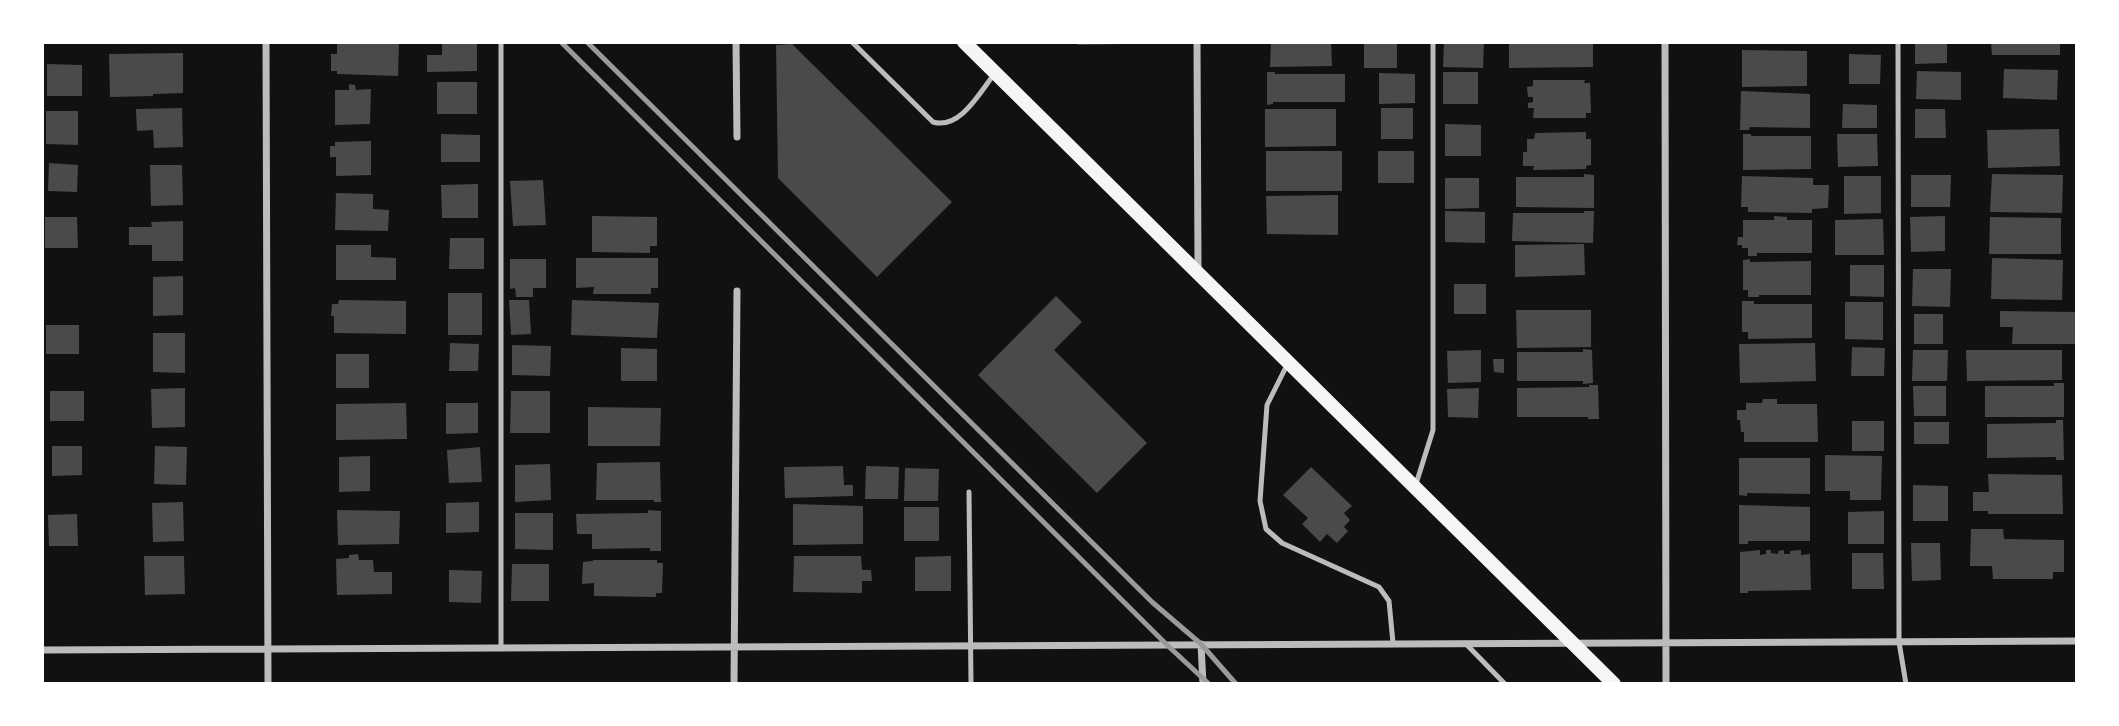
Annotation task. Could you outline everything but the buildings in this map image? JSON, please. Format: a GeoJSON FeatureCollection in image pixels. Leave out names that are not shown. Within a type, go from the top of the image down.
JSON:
{"type":"FeatureCollection","features":[{"type":"Feature","properties":{"kind":"main road"},"geometry":{"type":"LineString","coordinates":[[964,42],[1614,684]]}},
{"type":"Feature","properties":{"kind":"street"},"geometry":{"type":"LineString","coordinates":[[266,42],[268,684]]}},
{"type":"Feature","properties":{"kind":"street"},"geometry":{"type":"LineString","coordinates":[[736,42],[737,137]]}},
{"type":"Feature","properties":{"kind":"street"},"geometry":{"type":"LineString","coordinates":[[1197,42],[1198,274]]}},
{"type":"Feature","properties":{"kind":"street"},"geometry":{"type":"LineString","coordinates":[[1665,42],[1666,684]]}},
{"type":"Feature","properties":{"kind":"street"},"geometry":{"type":"LineString","coordinates":[[734,684],[737,291]]}},
{"type":"Feature","properties":{"kind":"street"},"geometry":{"type":"LineString","coordinates":[[42,650],[2077,641]]}},
{"type":"Feature","properties":{"kind":"street"},"geometry":{"type":"LineString","coordinates":[[1201,644],[1203,684]]}},
{"type":"Feature","properties":{"kind":"lane"},"geometry":{"type":"LineString","coordinates":[[500,648],[501,42]]}},
{"type":"Feature","properties":{"kind":"lane"},"geometry":{"type":"LineString","coordinates":[[852,42],[933,122],[941,125],[959,118],[995,73]]}},
{"type":"Feature","properties":{"kind":"lane"},"geometry":{"type":"LineString","coordinates":[[1415,488],[1433,430],[1433,42]]}},
{"type":"Feature","properties":{"kind":"lane"},"geometry":{"type":"LineString","coordinates":[[1898,42],[1899,642],[1906,684]]}},
{"type":"Feature","properties":{"kind":"lane"},"geometry":{"type":"LineString","coordinates":[[1288,363],[1267,405],[1260,501],[1266,529],[1282,543],[1379,587],[1389,601],[1392,643]]}},
{"type":"Feature","properties":{"kind":"lane"},"geometry":{"type":"LineString","coordinates":[[969,492],[971,684]]}},
{"type":"Feature","properties":{"kind":"lane"},"geometry":{"type":"LineString","coordinates":[[1465,643],[1505,684]]}},
{"type":"Feature","properties":{"kind":"railway"},"geometry":{"type":"LineString","coordinates":[[561,42],[1209,684]]}},
{"type":"Feature","properties":{"kind":"railway"},"geometry":{"type":"LineString","coordinates":[[587,42],[1152,602],[1201,644],[1236,684]]}}]}
